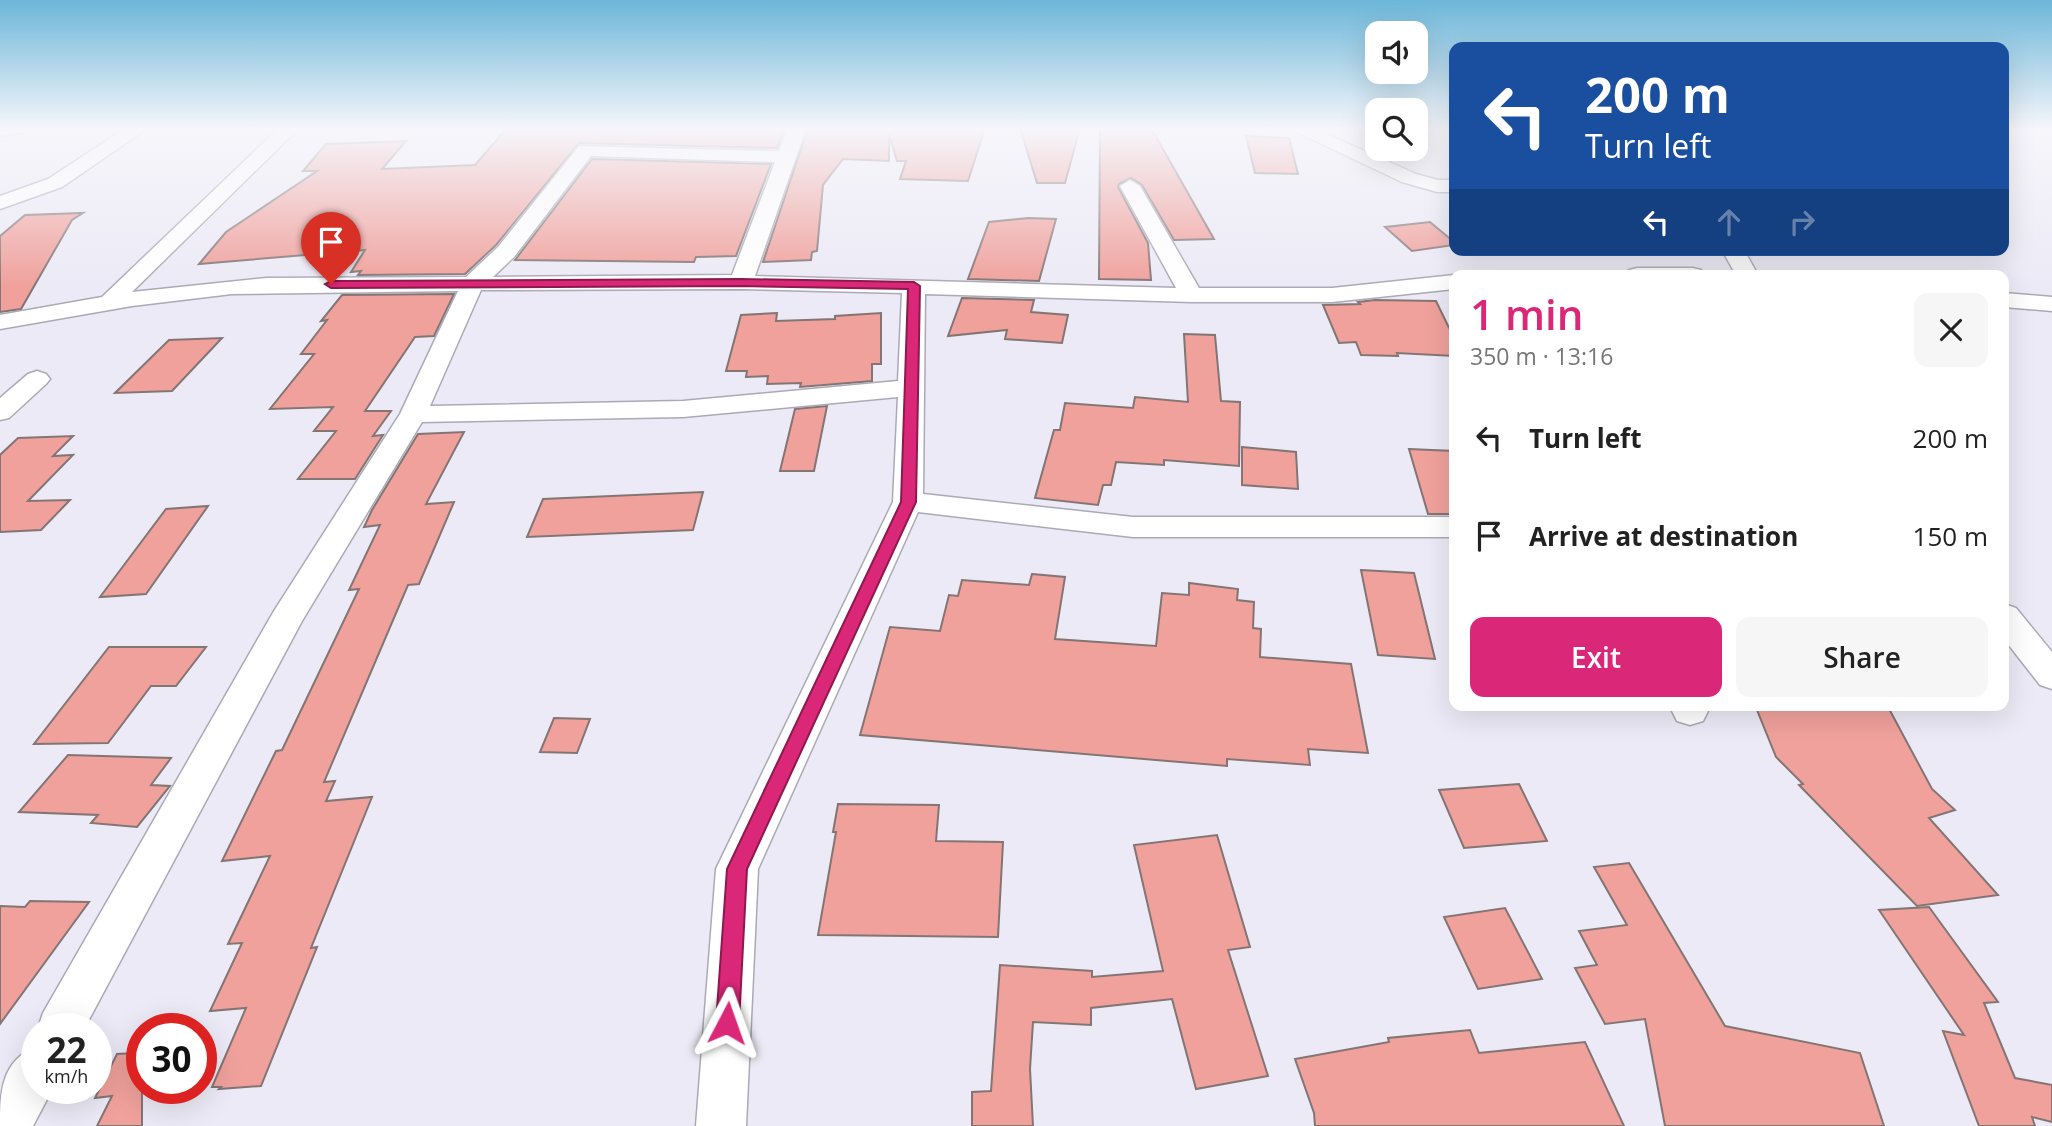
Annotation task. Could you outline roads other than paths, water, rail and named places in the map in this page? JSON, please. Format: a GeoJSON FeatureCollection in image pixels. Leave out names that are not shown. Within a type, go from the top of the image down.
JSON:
{"type":"FeatureCollection","features":[{"type":"Feature","properties":{"kind":"street"},"geometry":{"type":"LineString","coordinates":[[0,204],[59,181]]}},
{"type":"Feature","properties":{"kind":"street"},"geometry":{"type":"LineString","coordinates":[[111,300],[235,181]]}},
{"type":"Feature","properties":{"kind":"street"},"geometry":{"type":"LineString","coordinates":[[68,1013],[286,619],[413,414],[472,284],[506,251],[562,181]]}},
{"type":"Feature","properties":{"kind":"street"},"geometry":{"type":"LineString","coordinates":[[741,282],[778,181]]}},
{"type":"Feature","properties":{"kind":"street"},"geometry":{"type":"LineString","coordinates":[[1418,181],[1449,186]]}},
{"type":"Feature","properties":{"kind":"street"},"geometry":{"type":"LineString","coordinates":[[1130,186],[1192,295]]}},
{"type":"Feature","properties":{"kind":"street"},"geometry":{"type":"LineString","coordinates":[[0,323],[111,300],[196,289],[266,285],[741,282],[1192,295],[1332,295],[1449,283]]}},
{"type":"Feature","properties":{"kind":"street"},"geometry":{"type":"LineString","coordinates":[[721,1126],[737,869],[908,502],[914,286]]}},
{"type":"Feature","properties":{"kind":"street"},"geometry":{"type":"LineString","coordinates":[[2009,300],[2052,304]]}},
{"type":"Feature","properties":{"kind":"street"},"geometry":{"type":"LineString","coordinates":[[0,412],[37,379]]}},
{"type":"Feature","properties":{"kind":"street"},"geometry":{"type":"LineString","coordinates":[[413,414],[683,409],[911,388]]}},
{"type":"Feature","properties":{"kind":"street"},"geometry":{"type":"LineString","coordinates":[[908,502],[1133,527],[1449,527]]}},
{"type":"Feature","properties":{"kind":"street"},"geometry":{"type":"LineString","coordinates":[[2009,622],[2052,676]]}},
{"type":"Feature","properties":{"kind":"street"},"geometry":{"type":"LineString","coordinates":[[6,1126],[21,1099]]}}]}
